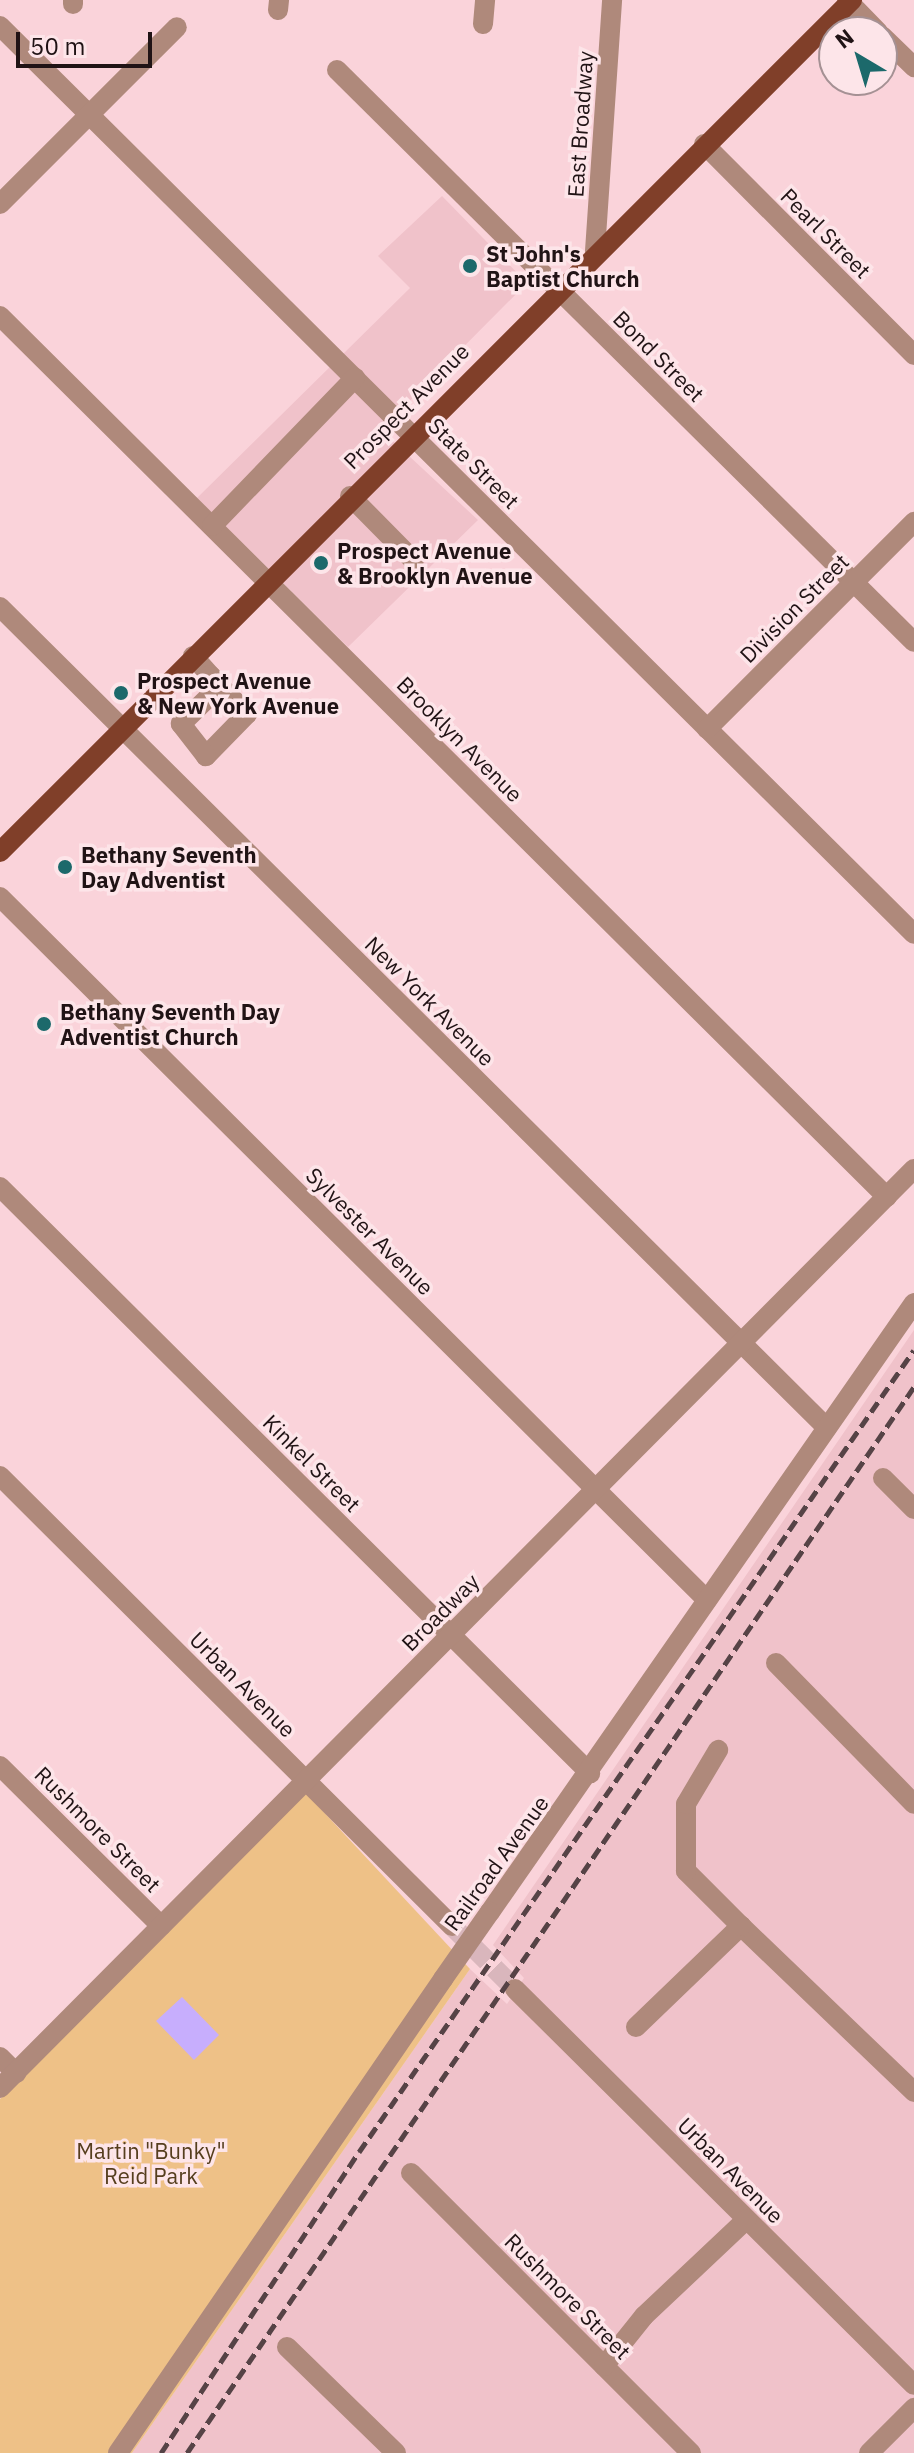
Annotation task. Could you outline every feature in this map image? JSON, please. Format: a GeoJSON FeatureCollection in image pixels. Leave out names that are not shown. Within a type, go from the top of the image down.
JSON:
{"type":"FeatureCollection","features":[{"type":"Feature","properties":{"kind":"main road","name":"Prospect Avenue"},"geometry":{"type":"LineString","coordinates":[[0,852],[411,434],[849,1]]}},
{"type":"Feature","properties":{"kind":"street"},"geometry":{"type":"LineString","coordinates":[[483,24],[485,0]]}},
{"type":"Feature","properties":{"kind":"street","name":"East Broadway"},"geometry":{"type":"LineString","coordinates":[[595,251],[612,0]]}},
{"type":"Feature","properties":{"kind":"street"},"geometry":{"type":"LineString","coordinates":[[849,1],[863,16]]}},
{"type":"Feature","properties":{"kind":"street","name":"State Street"},"geometry":{"type":"LineString","coordinates":[[0,26],[914,934]]}},
{"type":"Feature","properties":{"kind":"street"},"geometry":{"type":"LineString","coordinates":[[0,204],[177,27]]}},
{"type":"Feature","properties":{"kind":"street"},"geometry":{"type":"LineString","coordinates":[[898,51],[914,67]]}},
{"type":"Feature","properties":{"kind":"street","name":"Bond Street"},"geometry":{"type":"LineString","coordinates":[[337,70],[914,642]]}},
{"type":"Feature","properties":{"kind":"street","name":"Pearl Street"},"geometry":{"type":"LineString","coordinates":[[704,144],[914,355]]}},
{"type":"Feature","properties":{"kind":"street","name":"Brooklyn Avenue"},"geometry":{"type":"LineString","coordinates":[[0,316],[887,1197]]}},
{"type":"Feature","properties":{"kind":"street"},"geometry":{"type":"LineString","coordinates":[[212,526],[355,378]]}},
{"type":"Feature","properties":{"kind":"street"},"geometry":{"type":"LineString","coordinates":[[350,496],[414,561]]}},
{"type":"Feature","properties":{"kind":"street","name":"Division Street"},"geometry":{"type":"LineString","coordinates":[[707,729],[914,522]]}},
{"type":"Feature","properties":{"kind":"street","name":"New York Avenue"},"geometry":{"type":"LineString","coordinates":[[0,607],[124,726],[827,1428]]}},
{"type":"Feature","properties":{"kind":"street"},"geometry":{"type":"LineString","coordinates":[[193,656],[220,686]]}},
{"type":"Feature","properties":{"kind":"street","name":"Sylvester Avenue"},"geometry":{"type":"LineString","coordinates":[[0,897],[707,1600]]}},
{"type":"Feature","properties":{"kind":"street","name":"Broadway"},"geometry":{"type":"LineString","coordinates":[[0,2088],[914,1169]]}},
{"type":"Feature","properties":{"kind":"street","name":"Kinkel Street"},"geometry":{"type":"LineString","coordinates":[[0,1187],[590,1773]]}},
{"type":"Feature","properties":{"kind":"street","name":"Railroad Avenue"},"geometry":{"type":"LineString","coordinates":[[118,2453],[443,1979],[590,1773],[914,1303]]}},
{"type":"Feature","properties":{"kind":"street","name":"Urban Avenue"},"geometry":{"type":"LineString","coordinates":[[0,1476],[452,1926]]}},
{"type":"Feature","properties":{"kind":"street"},"geometry":{"type":"LineString","coordinates":[[883,1478],[914,1509]]}},
{"type":"Feature","properties":{"kind":"street"},"geometry":{"type":"LineString","coordinates":[[776,1663],[914,1804]]}},
{"type":"Feature","properties":{"kind":"street"},"geometry":{"type":"LineString","coordinates":[[718,1750],[686,1804],[686,1871],[824,2001],[914,2092]]}},
{"type":"Feature","properties":{"kind":"street","name":"Rushmore Street"},"geometry":{"type":"LineString","coordinates":[[0,1766],[161,1926]]}},
{"type":"Feature","properties":{"kind":"street"},"geometry":{"type":"LineString","coordinates":[[636,2027],[741,1926]]}},
{"type":"Feature","properties":{"kind":"street","name":"Urban Avenue"},"geometry":{"type":"LineString","coordinates":[[515,1989],[914,2385]]}},
{"type":"Feature","properties":{"kind":"street"},"geometry":{"type":"LineString","coordinates":[[0,2057],[16,2073]]}},
{"type":"Feature","properties":{"kind":"street","name":"Rushmore Street"},"geometry":{"type":"LineString","coordinates":[[411,2173],[691,2453]]}},
{"type":"Feature","properties":{"kind":"street"},"geometry":{"type":"LineString","coordinates":[[604,2366],[644,2316],[747,2219]]}},
{"type":"Feature","properties":{"kind":"street"},"geometry":{"type":"LineString","coordinates":[[287,2347],[396,2453]]}},
{"type":"Feature","properties":{"kind":"street"},"geometry":{"type":"LineString","coordinates":[[869,2453],[914,2408]]}},
{"type":"Feature","properties":{"kind":"shaded area"},"geometry":{"type":"Polygon","coordinates":[[[442,196],[527,283],[381,430],[478,520],[348,647],[197,498],[410,288],[378,256],[442,196]]]}},
{"type":"Feature","properties":{"kind":"shaded area"},"geometry":{"type":"Polygon","coordinates":[[[914,1330],[914,2453],[132,2453],[470,1969],[507,2004],[524,1978],[493,1945],[914,1330]]]}},
{"type":"Feature","properties":{"kind":"shaded area"},"geometry":{"type":"Polygon","coordinates":[[[182,1997],[219,2035],[194,2060],[156,2021],[182,1997]]]}},
{"type":"Feature","properties":{"kind":"green space","name":"Martin \"Bunky\" Reid Park"},"geometry":{"type":"Polygon","coordinates":[[[306,1793],[470,1969],[132,2453],[0,2453],[0,2099],[306,1793]]]}},
{"type":"Feature","properties":{"kind":"tunnel"},"geometry":{"type":"LineString","coordinates":[[452,1926],[515,1989]]}},
{"type":"Feature","properties":{"kind":"railway"},"geometry":{"type":"LineString","coordinates":[[161,2453],[359,2152],[914,1350]]}},
{"type":"Feature","properties":{"kind":"railway"},"geometry":{"type":"LineString","coordinates":[[187,2453],[914,1387]]}},
{"type":"Feature","properties":{"kind":"place","name":"St John's Baptist Church"},"geometry":{"type":"Point","coordinates":[470,266]}},
{"type":"Feature","properties":{"kind":"place","name":"Prospect Avenue & Brooklyn Avenue"},"geometry":{"type":"Point","coordinates":[321,563]}},
{"type":"Feature","properties":{"kind":"place","name":"Prospect Avenue & New York Avenue"},"geometry":{"type":"Point","coordinates":[121,693]}},
{"type":"Feature","properties":{"kind":"place","name":"Bethany Seventh Day Adventist"},"geometry":{"type":"Point","coordinates":[65,867]}},
{"type":"Feature","properties":{"kind":"place","name":"Bethany Seventh Day Adventist Church"},"geometry":{"type":"Point","coordinates":[44,1024]}}]}
